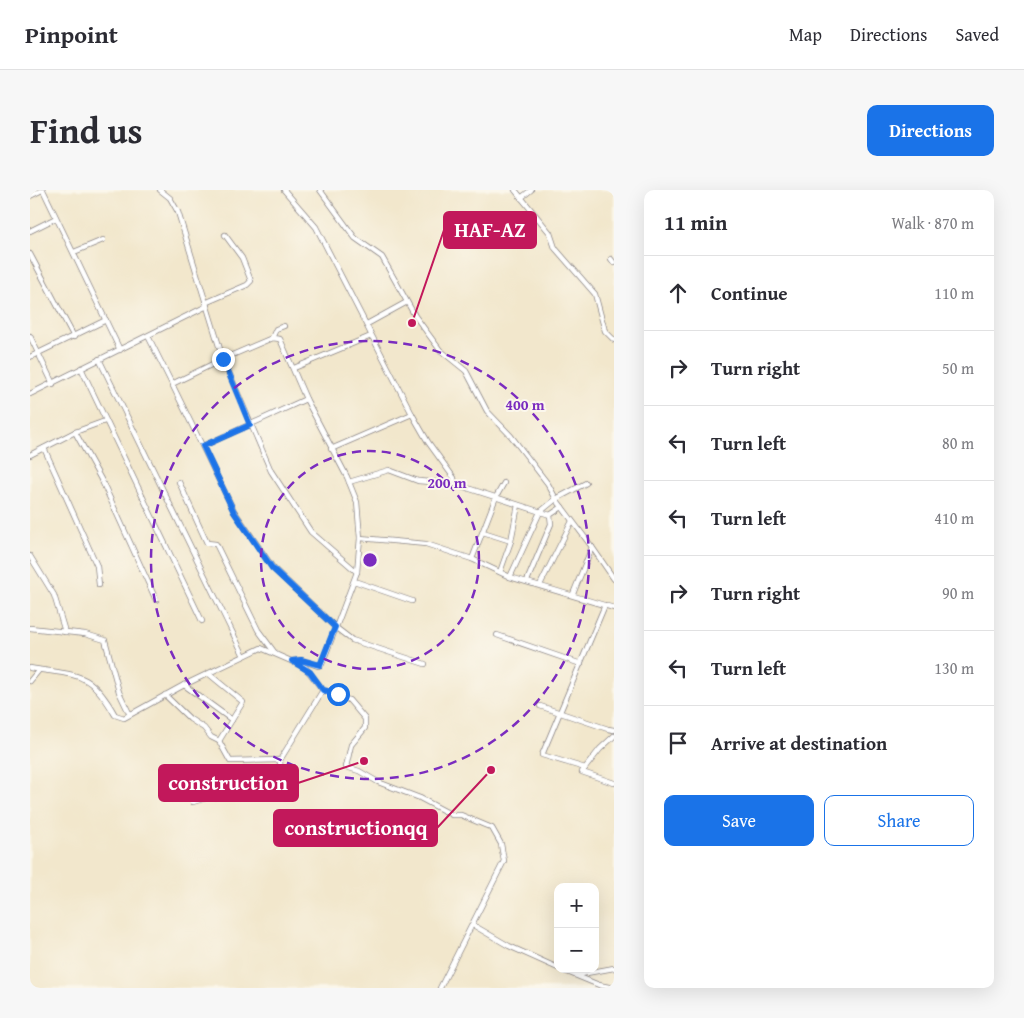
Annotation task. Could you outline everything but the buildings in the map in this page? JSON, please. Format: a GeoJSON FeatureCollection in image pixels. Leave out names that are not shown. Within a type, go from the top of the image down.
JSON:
{"type":"FeatureCollection","features":[{"type":"Feature","properties":{"kind":"street"},"geometry":{"type":"LineString","coordinates":[[30,196],[43,190],[120,350]]}},
{"type":"Feature","properties":{"kind":"street"},"geometry":{"type":"LineString","coordinates":[[160,190],[170,198],[178,212],[223,359],[271,471],[311,532],[357,572]]}},
{"type":"Feature","properties":{"kind":"street"},"geometry":{"type":"LineString","coordinates":[[284,190],[316,227],[412,414],[428,442],[454,478],[455,484]]}},
{"type":"Feature","properties":{"kind":"street"},"geometry":{"type":"LineString","coordinates":[[320,190],[355,238],[382,257],[407,302],[440,350],[466,371],[487,410],[511,436],[548,484],[556,500],[614,579]]}},
{"type":"Feature","properties":{"kind":"street"},"geometry":{"type":"LineString","coordinates":[[515,190],[550,233],[555,248],[596,294],[605,331],[614,340]]}},
{"type":"Feature","properties":{"kind":"street"},"geometry":{"type":"LineString","coordinates":[[521,198],[531,190]]}},
{"type":"Feature","properties":{"kind":"street"},"geometry":{"type":"LineString","coordinates":[[30,231],[56,218]]}},
{"type":"Feature","properties":{"kind":"street"},"geometry":{"type":"LineString","coordinates":[[30,394],[247,285],[251,281],[242,258],[226,235]]}},
{"type":"Feature","properties":{"kind":"street"},"geometry":{"type":"LineString","coordinates":[[74,252],[103,240]]}},
{"type":"Feature","properties":{"kind":"street"},"geometry":{"type":"LineString","coordinates":[[30,254],[74,337]]}},
{"type":"Feature","properties":{"kind":"street"},"geometry":{"type":"LineString","coordinates":[[367,324],[407,302]]}},
{"type":"Feature","properties":{"kind":"street"},"geometry":{"type":"LineString","coordinates":[[30,357],[106,320]]}},
{"type":"Feature","properties":{"kind":"street"},"geometry":{"type":"LineString","coordinates":[[272,338],[276,329],[284,326]]}},
{"type":"Feature","properties":{"kind":"street"},"geometry":{"type":"LineString","coordinates":[[30,336],[53,384]]}},
{"type":"Feature","properties":{"kind":"street"},"geometry":{"type":"LineString","coordinates":[[148,336],[234,512],[272,568],[335,627],[352,640],[425,664]]}},
{"type":"Feature","properties":{"kind":"street"},"geometry":{"type":"LineString","coordinates":[[294,368],[371,336]]}},
{"type":"Feature","properties":{"kind":"street"},"geometry":{"type":"LineString","coordinates":[[172,384],[272,338],[280,339],[306,399],[349,482],[357,502],[360,538],[357,572],[354,582],[320,665],[301,660],[292,661]]}},
{"type":"Feature","properties":{"kind":"street"},"geometry":{"type":"LineString","coordinates":[[100,359],[244,656]]}},
{"type":"Feature","properties":{"kind":"street"},"geometry":{"type":"LineString","coordinates":[[81,368],[202,621]]}},
{"type":"Feature","properties":{"kind":"street"},"geometry":{"type":"LineString","coordinates":[[203,446],[306,399]]}},
{"type":"Feature","properties":{"kind":"street"},"geometry":{"type":"LineString","coordinates":[[331,449],[412,414]]}},
{"type":"Feature","properties":{"kind":"street"},"geometry":{"type":"LineString","coordinates":[[30,455],[75,432],[105,421]]}},
{"type":"Feature","properties":{"kind":"street"},"geometry":{"type":"LineString","coordinates":[[75,432],[103,483],[156,600]]}},
{"type":"Feature","properties":{"kind":"street"},"geometry":{"type":"LineString","coordinates":[[44,448],[97,566],[99,585]]}},
{"type":"Feature","properties":{"kind":"street"},"geometry":{"type":"LineString","coordinates":[[349,482],[389,470],[418,480],[455,484],[550,515]]}},
{"type":"Feature","properties":{"kind":"street"},"geometry":{"type":"LineString","coordinates":[[179,482],[207,543],[216,544],[258,630],[276,655]]}},
{"type":"Feature","properties":{"kind":"street"},"geometry":{"type":"LineString","coordinates":[[472,560],[496,497],[504,483]]}},
{"type":"Feature","properties":{"kind":"street"},"geometry":{"type":"LineString","coordinates":[[510,577],[540,512],[556,500],[586,483]]}},
{"type":"Feature","properties":{"kind":"street"},"geometry":{"type":"LineString","coordinates":[[500,572],[511,541],[518,506]]}},
{"type":"Feature","properties":{"kind":"street"},"geometry":{"type":"LineString","coordinates":[[550,515],[562,507]]}},
{"type":"Feature","properties":{"kind":"street"},"geometry":{"type":"LineString","coordinates":[[527,581],[551,524],[550,515]]}},
{"type":"Feature","properties":{"kind":"street"},"geometry":{"type":"LineString","coordinates":[[540,585],[572,521]]}},
{"type":"Feature","properties":{"kind":"street"},"geometry":{"type":"LineString","coordinates":[[483,532],[511,541]]}},
{"type":"Feature","properties":{"kind":"street"},"geometry":{"type":"LineString","coordinates":[[360,538],[426,544],[472,560],[510,577],[573,594],[614,608]]}},
{"type":"Feature","properties":{"kind":"street"},"geometry":{"type":"LineString","coordinates":[[573,594],[592,547]]}},
{"type":"Feature","properties":{"kind":"street"},"geometry":{"type":"LineString","coordinates":[[30,556],[54,595],[65,632]]}},
{"type":"Feature","properties":{"kind":"street"},"geometry":{"type":"LineString","coordinates":[[354,582],[412,601]]}},
{"type":"Feature","properties":{"kind":"street"},"geometry":{"type":"LineString","coordinates":[[585,768],[542,755],[605,605]]}},
{"type":"Feature","properties":{"kind":"street"},"geometry":{"type":"LineString","coordinates":[[30,628],[65,632],[104,640],[119,692],[129,713]]}},
{"type":"Feature","properties":{"kind":"street"},"geometry":{"type":"LineString","coordinates":[[497,636],[581,664]]}},
{"type":"Feature","properties":{"kind":"street"},"geometry":{"type":"LineString","coordinates":[[30,668],[88,680],[104,696],[115,715],[124,718],[129,713],[261,648],[292,661],[310,672],[323,690],[349,700],[365,719],[365,728],[351,740],[346,767],[433,804],[452,815],[461,815],[492,828],[501,844],[504,861],[440,988]]}},
{"type":"Feature","properties":{"kind":"street"},"geometry":{"type":"LineString","coordinates":[[30,681],[39,670]]}},
{"type":"Feature","properties":{"kind":"street"},"geometry":{"type":"LineString","coordinates":[[209,674],[243,702],[220,741]]}},
{"type":"Feature","properties":{"kind":"street"},"geometry":{"type":"LineString","coordinates":[[184,685],[232,720]]}},
{"type":"Feature","properties":{"kind":"street"},"geometry":{"type":"LineString","coordinates":[[193,802],[206,798],[281,792],[280,760],[323,690]]}},
{"type":"Feature","properties":{"kind":"street"},"geometry":{"type":"LineString","coordinates":[[165,696],[190,719],[204,728],[211,737],[220,741],[230,761],[280,760]]}},
{"type":"Feature","properties":{"kind":"street"},"geometry":{"type":"LineString","coordinates":[[540,706],[614,730]]}},
{"type":"Feature","properties":{"kind":"street"},"geometry":{"type":"LineString","coordinates":[[614,736],[600,748],[582,772],[614,783]]}},
{"type":"Feature","properties":{"kind":"street"},"geometry":{"type":"LineString","coordinates":[[473,925],[508,946],[554,967]]}},
{"type":"Feature","properties":{"kind":"street"},"geometry":{"type":"LineString","coordinates":[[575,975],[614,968]]}},
{"type":"Feature","properties":{"kind":"street"},"geometry":{"type":"LineString","coordinates":[[570,973],[599,985],[614,988]]}},
{"type":"Feature","properties":{"kind":"place","name":"HAF-AZ"},"geometry":{"type":"Point","coordinates":[412,323]}},
{"type":"Feature","properties":{"kind":"place","name":"construction"},"geometry":{"type":"Point","coordinates":[364,761]}},
{"type":"Feature","properties":{"kind":"place","name":"constructionqq"},"geometry":{"type":"Point","coordinates":[491,770]}},
{"type":"Feature","properties":{"kind":"route"},"geometry":{"type":"LineString","coordinates":[[223,359],[250,425],[203,446],[234,512],[272,568],[335,627],[322,664],[318,666],[301,660],[292,661],[305,667],[323,690],[338,694]]}}]}
